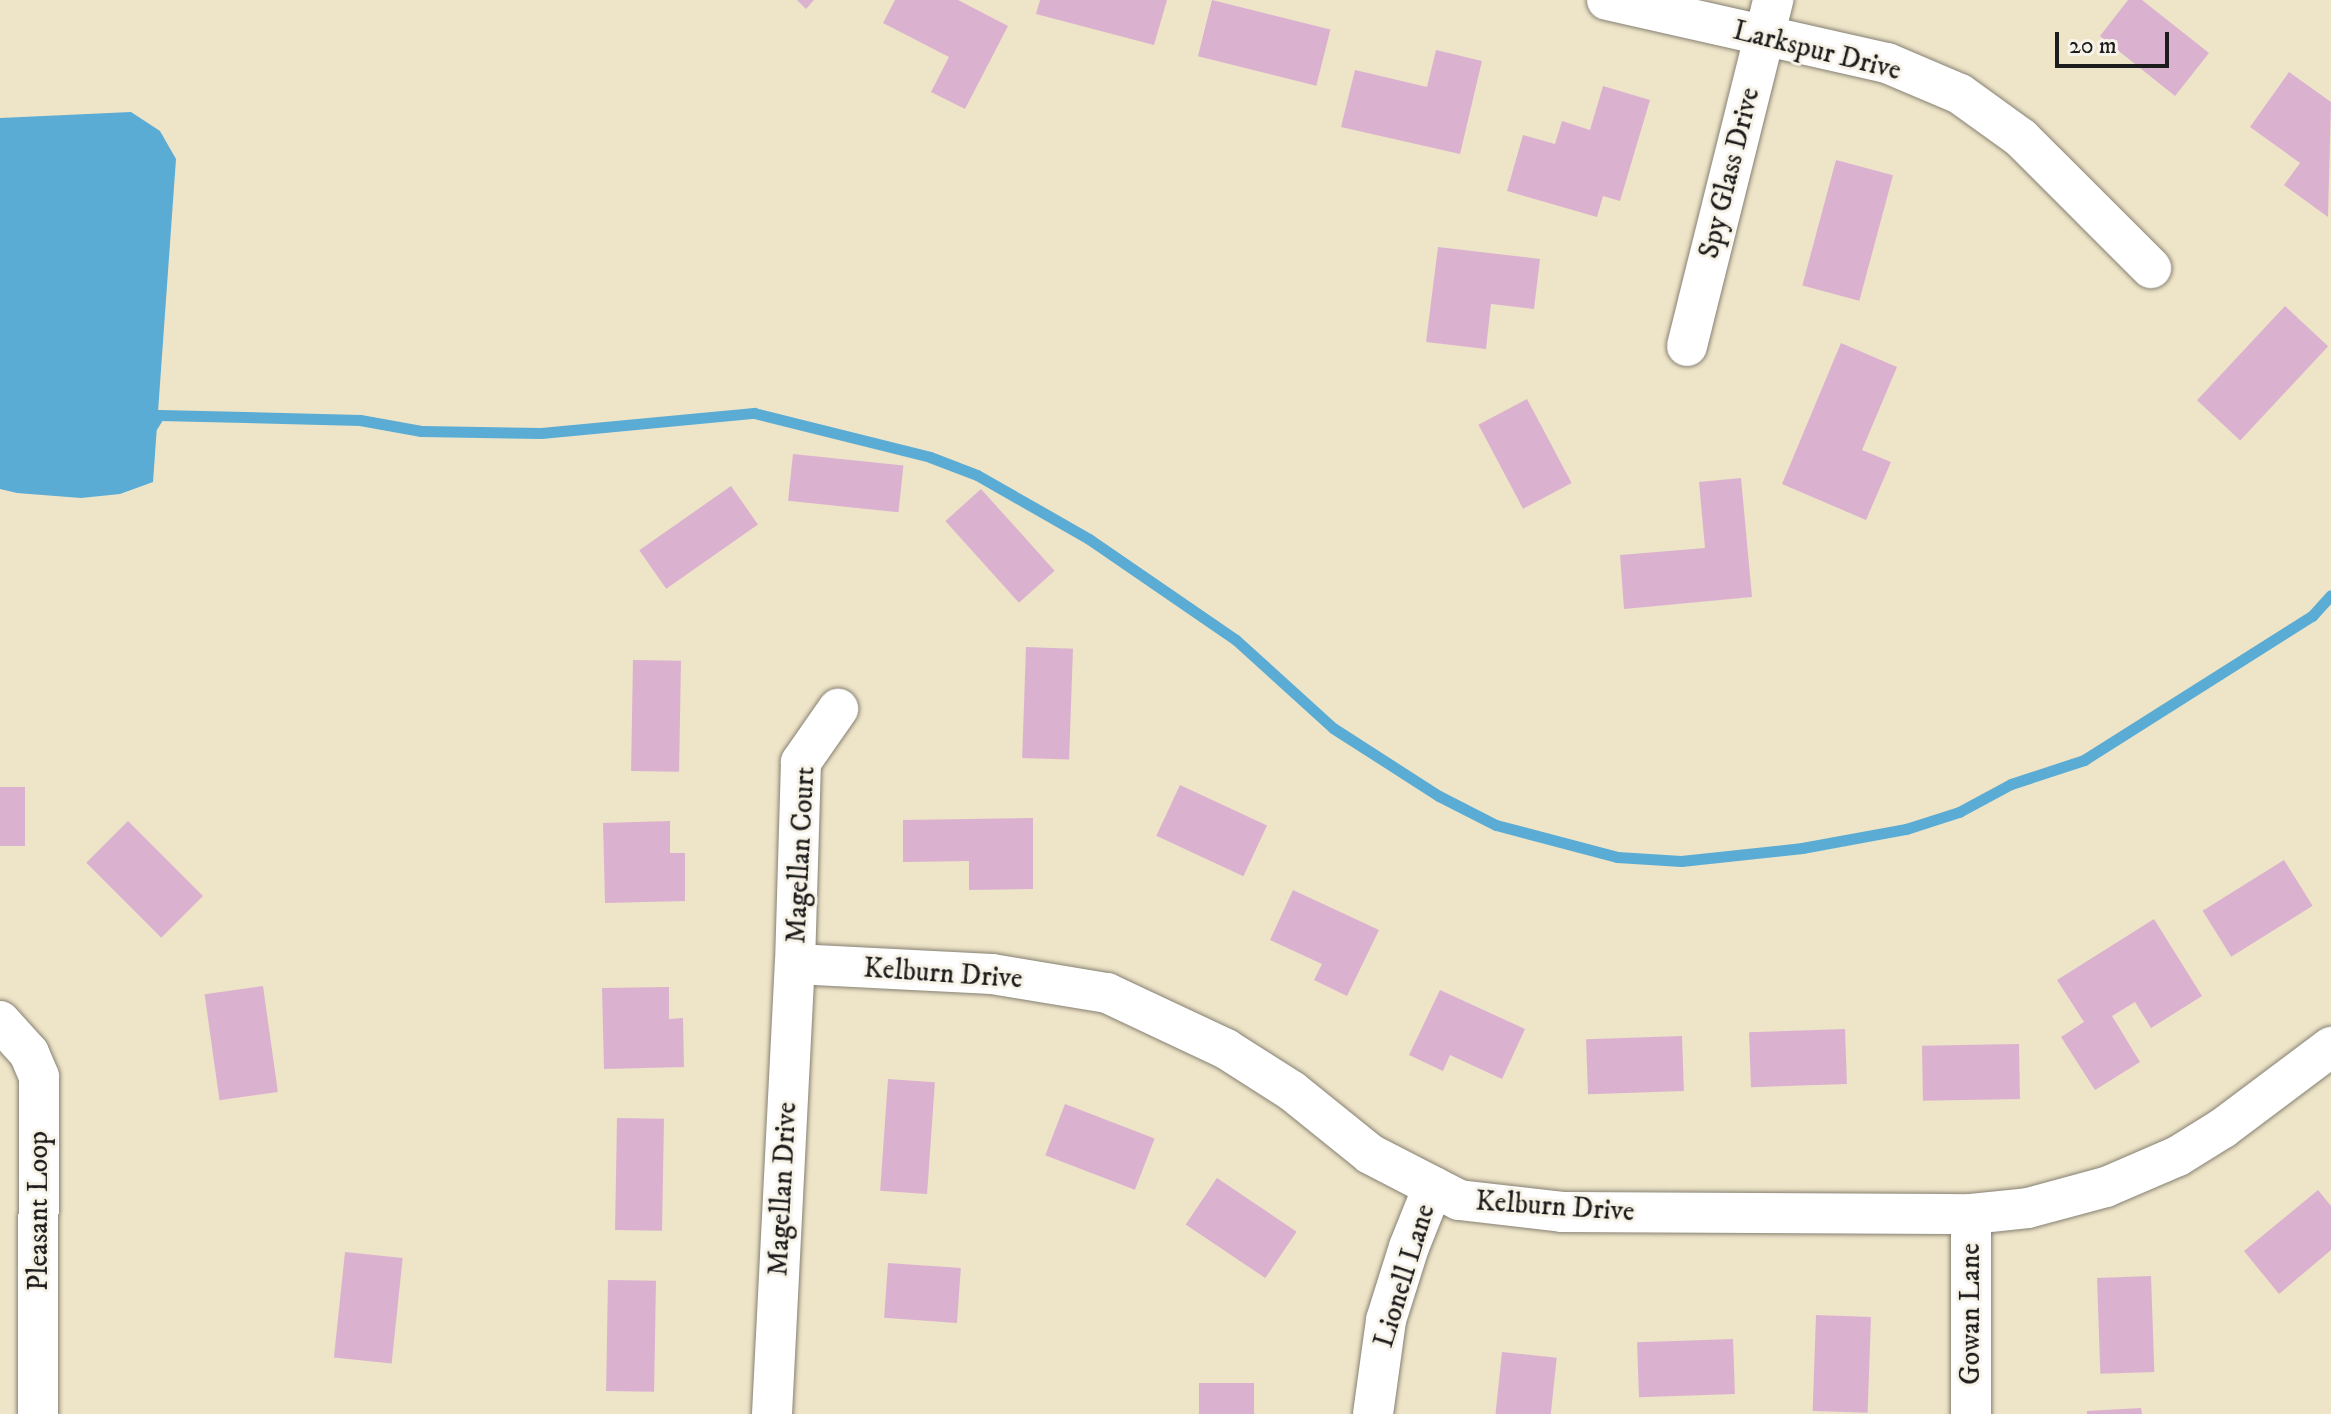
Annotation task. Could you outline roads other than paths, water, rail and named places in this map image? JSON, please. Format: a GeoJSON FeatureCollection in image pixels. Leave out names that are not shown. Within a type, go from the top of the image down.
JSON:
{"type":"FeatureCollection","features":[{"type":"Feature","properties":{"kind":"street","name":"Larkspur Drive"},"geometry":{"type":"LineString","coordinates":[[1607,0],[1768,19],[1960,94],[2021,138],[2151,268]]}},
{"type":"Feature","properties":{"kind":"street","name":"Spy Glass Drive"},"geometry":{"type":"LineString","coordinates":[[1687,346],[1768,19]]}},
{"type":"Feature","properties":{"kind":"street","name":"Magellan Court"},"geometry":{"type":"LineString","coordinates":[[795,964],[801,762],[838,709]]}},
{"type":"Feature","properties":{"kind":"street","name":"Kelburn Drive"},"geometry":{"type":"LineString","coordinates":[[795,964],[992,974],[1107,993],[1226,1049],[1292,1091],[1370,1154],[1459,1200],[1562,1212],[1971,1214],[2028,1208],[2106,1187],[2142,1172],[2223,1128],[2331,1047]]}},
{"type":"Feature","properties":{"kind":"street","name":"Magellan Drive"},"geometry":{"type":"LineString","coordinates":[[772,1414],[795,964]]}},
{"type":"Feature","properties":{"kind":"street","name":"Pleasant Loop"},"geometry":{"type":"LineString","coordinates":[[0,1021],[29,1053],[39,1077],[38,1414]]}},
{"type":"Feature","properties":{"kind":"street","name":"Lionell Lane"},"geometry":{"type":"LineString","coordinates":[[1373,1414],[1386,1320],[1409,1247],[1433,1187]]}},
{"type":"Feature","properties":{"kind":"street","name":"Gowan Lane"},"geometry":{"type":"LineString","coordinates":[[1971,1214],[1971,1414]]}},
{"type":"Feature","properties":{"kind":"water"},"geometry":{"type":"Polygon","coordinates":[[[131,112],[160,131],[176,159],[153,482],[120,494],[81,498],[0,489],[0,118],[131,112]]]}},
{"type":"Feature","properties":{"kind":"waterway"},"geometry":{"type":"LineString","coordinates":[[152,426],[159,415],[360,420],[421,431],[541,433],[754,413],[930,457],[977,475],[1089,539],[1236,640],[1333,728],[1439,796],[1496,825],[1617,857],[1681,861],[1802,848],[1906,829],[1959,812],[2011,784],[2084,760],[2312,616],[2331,595]]}}]}
